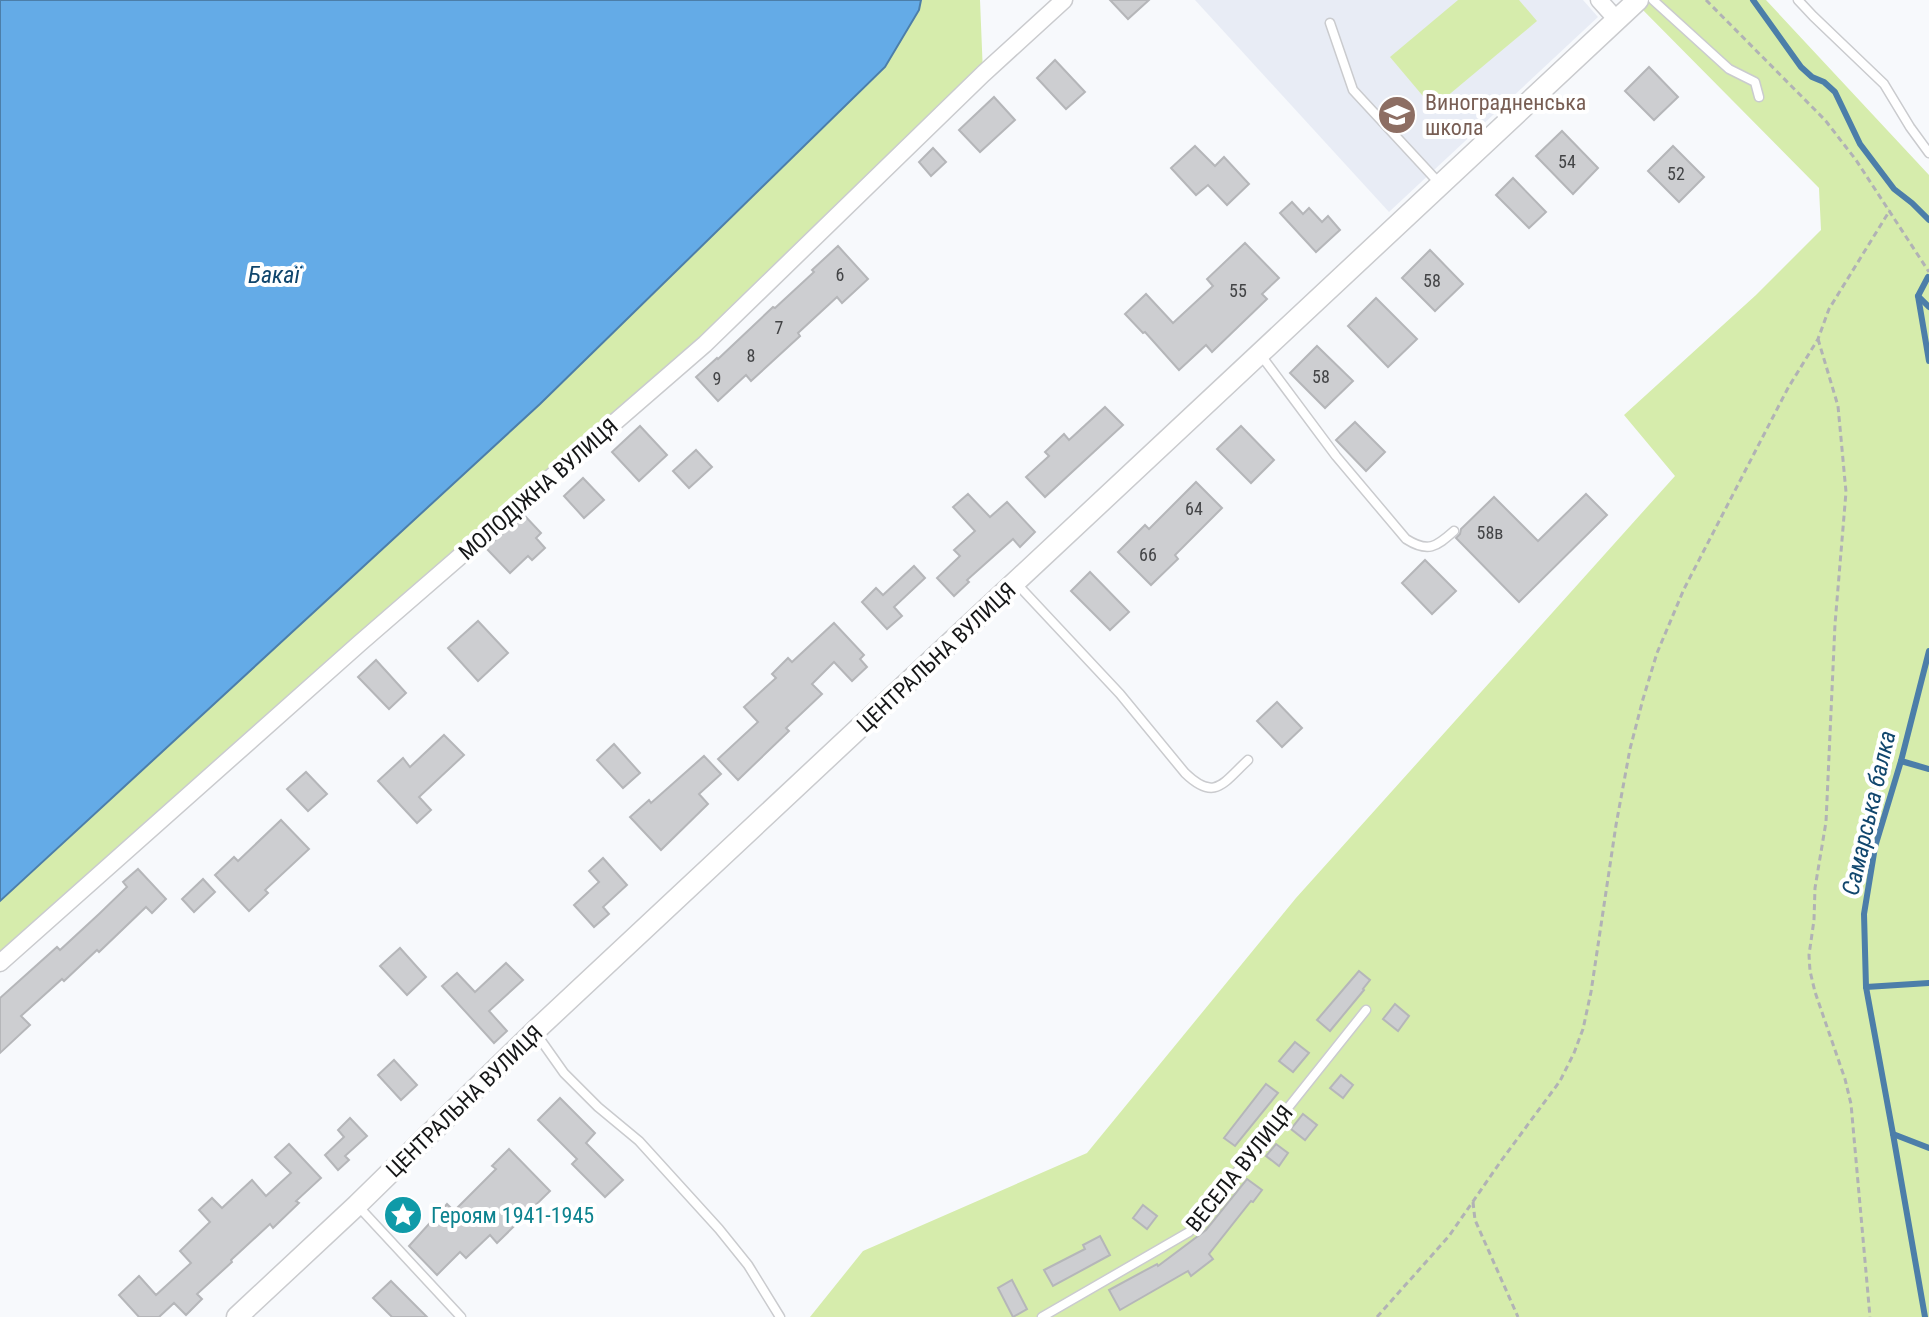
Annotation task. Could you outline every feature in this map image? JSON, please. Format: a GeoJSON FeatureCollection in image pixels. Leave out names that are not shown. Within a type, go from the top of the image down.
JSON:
{"type":"FeatureCollection","features":[{"type":"Feature","properties":{"kind":"street","name":"МОЛОДІЖНА ВУЛИЦЯ"},"geometry":{"type":"LineString","coordinates":[[0,963],[360,643],[705,344],[983,74],[1064,0]]}},
{"type":"Feature","properties":{"kind":"street"},"geometry":{"type":"LineString","coordinates":[[1599,0],[1617,20]]}},
{"type":"Feature","properties":{"kind":"street","name":"ЦЕНТРАЛЬНА ВУЛИЦЯ"},"geometry":{"type":"LineString","coordinates":[[237,1317],[535,1031],[1638,0]]}},
{"type":"Feature","properties":{"kind":"lane"},"geometry":{"type":"LineString","coordinates":[[1653,0],[1729,69],[1755,82],[1759,97]]}},
{"type":"Feature","properties":{"kind":"lane"},"geometry":{"type":"LineString","coordinates":[[1798,0],[1884,84],[1929,153]]}},
{"type":"Feature","properties":{"kind":"lane"},"geometry":{"type":"LineString","coordinates":[[1330,23],[1353,90],[1440,184]]}},
{"type":"Feature","properties":{"kind":"lane"},"geometry":{"type":"LineString","coordinates":[[1260,354],[1336,456],[1406,539],[1428,547],[1438,545],[1454,531]]}},
{"type":"Feature","properties":{"kind":"lane"},"geometry":{"type":"LineString","coordinates":[[1016,583],[1120,694],[1197,785],[1205,789],[1213,788],[1225,782],[1248,760]]}},
{"type":"Feature","properties":{"kind":"lane","name":"ВЕСЕЛА ВУЛИЦЯ"},"geometry":{"type":"LineString","coordinates":[[1042,1317],[1189,1232],[1366,1010]]}},
{"type":"Feature","properties":{"kind":"lane"},"geometry":{"type":"LineString","coordinates":[[535,1031],[564,1073],[639,1141],[719,1229],[748,1265],[780,1317]]}},
{"type":"Feature","properties":{"kind":"lane"},"geometry":{"type":"LineString","coordinates":[[357,1205],[461,1317]]}},
{"type":"Feature","properties":{"kind":"path"},"geometry":{"type":"LineString","coordinates":[[1706,0],[1825,120],[1856,160],[1929,272]]}},
{"type":"Feature","properties":{"kind":"path"},"geometry":{"type":"LineString","coordinates":[[1377,1317],[1449,1236],[1560,1081],[1574,1053],[1591,992],[1630,749],[1657,653],[1684,589],[1788,388],[1818,339],[1829,309],[1890,210]]}},
{"type":"Feature","properties":{"kind":"path"},"geometry":{"type":"LineString","coordinates":[[1818,339],[1838,406],[1846,492],[1838,579],[1826,822],[1815,888],[1809,955],[1815,992],[1851,1104],[1870,1317]]}},
{"type":"Feature","properties":{"kind":"path"},"geometry":{"type":"LineString","coordinates":[[1472,1201],[1475,1220],[1518,1317]]}},
{"type":"Feature","properties":{"kind":"shaded area","name":"Виноградненська школа"},"geometry":{"type":"Polygon","coordinates":[[[1195,0],[1583,0],[1598,17],[1389,212],[1195,0]]]}},
{"type":"Feature","properties":{"kind":"green space"},"geometry":{"type":"Polygon","coordinates":[[[921,0],[980,0],[983,74],[705,344],[0,963],[0,901],[540,404],[885,67],[919,10],[921,0]]]}},
{"type":"Feature","properties":{"kind":"green space"},"geometry":{"type":"Polygon","coordinates":[[[1458,0],[1519,0],[1537,21],[1433,108],[1390,57],[1458,0]]]}},
{"type":"Feature","properties":{"kind":"green space"},"geometry":{"type":"Polygon","coordinates":[[[1633,0],[1766,0],[1929,175],[1929,1317],[810,1317],[863,1251],[1087,1153],[1296,898],[1675,476],[1624,415],[1756,295],[1821,230],[1819,188],[1633,0]]]}},
{"type":"Feature","properties":{"kind":"water","name":"Бакаї"},"geometry":{"type":"Polygon","coordinates":[[[0,0],[921,0],[919,10],[885,67],[540,404],[0,901],[0,0]]]}},
{"type":"Feature","properties":{"kind":"building"},"geometry":{"type":"Polygon","coordinates":[[[1110,0],[1149,0],[1128,19],[1110,0]]]}},
{"type":"Feature","properties":{"kind":"building"},"geometry":{"type":"Polygon","coordinates":[[[1055,60],[1085,92],[1066,109],[1037,78],[1055,60]]]}},
{"type":"Feature","properties":{"kind":"building"},"geometry":{"type":"Polygon","coordinates":[[[1649,67],[1678,97],[1654,120],[1625,91],[1649,67]]]}},
{"type":"Feature","properties":{"kind":"building"},"geometry":{"type":"Polygon","coordinates":[[[994,97],[1015,120],[980,152],[959,130],[994,97]]]}},
{"type":"Feature","properties":{"kind":"building"},"geometry":{"type":"Polygon","coordinates":[[[1562,131],[1598,168],[1573,194],[1536,156],[1562,131]]]}},
{"type":"Feature","properties":{"kind":"building"},"geometry":{"type":"Polygon","coordinates":[[[1195,146],[1215,166],[1224,157],[1249,184],[1227,205],[1208,185],[1196,195],[1171,168],[1195,146]]]}},
{"type":"Feature","properties":{"kind":"building"},"geometry":{"type":"Polygon","coordinates":[[[1673,146],[1704,177],[1679,202],[1648,171],[1673,146]]]}},
{"type":"Feature","properties":{"kind":"building"},"geometry":{"type":"Polygon","coordinates":[[[933,148],[946,162],[931,176],[919,162],[933,148]]]}},
{"type":"Feature","properties":{"kind":"building"},"geometry":{"type":"Polygon","coordinates":[[[1513,178],[1546,212],[1529,228],[1496,195],[1513,178]]]}},
{"type":"Feature","properties":{"kind":"building"},"geometry":{"type":"Polygon","coordinates":[[[1292,202],[1303,214],[1309,208],[1322,222],[1328,216],[1340,230],[1316,252],[1280,213],[1292,202]]]}},
{"type":"Feature","properties":{"kind":"building"},"geometry":{"type":"Polygon","coordinates":[[[1245,243],[1279,278],[1262,294],[1267,299],[1212,352],[1206,345],[1179,370],[1125,314],[1146,294],[1173,323],[1213,286],[1207,279],[1245,243]]]}},
{"type":"Feature","properties":{"kind":"building"},"geometry":{"type":"Polygon","coordinates":[[[838,246],[868,279],[842,303],[837,297],[751,381],[746,375],[718,401],[696,377],[775,308],[838,246]]]}},
{"type":"Feature","properties":{"kind":"building"},"geometry":{"type":"Polygon","coordinates":[[[1430,250],[1463,284],[1435,311],[1402,278],[1430,250]]]}},
{"type":"Feature","properties":{"kind":"building"},"geometry":{"type":"Polygon","coordinates":[[[1376,298],[1417,339],[1388,367],[1348,326],[1376,298]]]}},
{"type":"Feature","properties":{"kind":"building"},"geometry":{"type":"Polygon","coordinates":[[[1317,346],[1353,381],[1325,408],[1290,373],[1317,346]]]}},
{"type":"Feature","properties":{"kind":"building"},"geometry":{"type":"Polygon","coordinates":[[[1105,407],[1123,425],[1045,497],[1026,477],[1049,456],[1045,452],[1064,434],[1069,440],[1105,407]]]}},
{"type":"Feature","properties":{"kind":"building"},"geometry":{"type":"Polygon","coordinates":[[[1355,422],[1385,452],[1366,471],[1336,440],[1355,422]]]}},
{"type":"Feature","properties":{"kind":"building"},"geometry":{"type":"Polygon","coordinates":[[[640,426],[667,455],[639,481],[612,452],[640,426]]]}},
{"type":"Feature","properties":{"kind":"building"},"geometry":{"type":"Polygon","coordinates":[[[1241,426],[1274,460],[1251,483],[1217,449],[1241,426]]]}},
{"type":"Feature","properties":{"kind":"building"},"geometry":{"type":"Polygon","coordinates":[[[696,450],[712,467],[689,488],[673,471],[696,450]]]}},
{"type":"Feature","properties":{"kind":"building"},"geometry":{"type":"Polygon","coordinates":[[[583,478],[604,500],[584,518],[564,496],[583,478]]]}},
{"type":"Feature","properties":{"kind":"building"},"geometry":{"type":"Polygon","coordinates":[[[1196,482],[1222,508],[1175,555],[1178,559],[1151,585],[1118,552],[1145,525],[1149,529],[1196,482]]]}},
{"type":"Feature","properties":{"kind":"building"},"geometry":{"type":"Polygon","coordinates":[[[968,494],[990,517],[1007,502],[1035,532],[1020,547],[1013,539],[967,580],[969,582],[954,596],[937,578],[960,556],[954,550],[975,531],[953,507],[968,494]]]}},
{"type":"Feature","properties":{"kind":"building"},"geometry":{"type":"Polygon","coordinates":[[[1586,494],[1607,515],[1519,602],[1456,538],[1461,529],[1494,497],[1538,541],[1586,494]]]}},
{"type":"Feature","properties":{"kind":"building"},"geometry":{"type":"Polygon","coordinates":[[[524,515],[541,533],[536,538],[545,548],[532,560],[528,556],[510,573],[486,548],[524,515]]]}},
{"type":"Feature","properties":{"kind":"building"},"geometry":{"type":"Polygon","coordinates":[[[1425,560],[1456,591],[1432,614],[1402,583],[1425,560]]]}},
{"type":"Feature","properties":{"kind":"building"},"geometry":{"type":"Polygon","coordinates":[[[914,566],[925,578],[894,607],[902,616],[887,629],[862,602],[876,588],[883,595],[914,566]]]}},
{"type":"Feature","properties":{"kind":"building"},"geometry":{"type":"Polygon","coordinates":[[[1090,572],[1129,612],[1110,630],[1071,591],[1090,572]]]}},
{"type":"Feature","properties":{"kind":"building"},"geometry":{"type":"Polygon","coordinates":[[[478,621],[508,653],[478,681],[448,648],[478,621]]]}},
{"type":"Feature","properties":{"kind":"building"},"geometry":{"type":"Polygon","coordinates":[[[834,623],[864,655],[860,659],[867,667],[852,681],[834,662],[812,684],[822,694],[738,780],[718,759],[758,722],[744,707],[776,678],[772,674],[788,658],[792,662],[834,623]]]}},
{"type":"Feature","properties":{"kind":"building"},"geometry":{"type":"Polygon","coordinates":[[[376,660],[406,693],[389,709],[358,677],[376,660]]]}},
{"type":"Feature","properties":{"kind":"building"},"geometry":{"type":"Polygon","coordinates":[[[1277,702],[1302,728],[1282,747],[1257,721],[1277,702]]]}},
{"type":"Feature","properties":{"kind":"building"},"geometry":{"type":"Polygon","coordinates":[[[444,735],[464,755],[419,797],[431,810],[417,823],[378,781],[403,758],[410,767],[444,735]]]}},
{"type":"Feature","properties":{"kind":"building"},"geometry":{"type":"Polygon","coordinates":[[[614,744],[640,773],[623,788],[597,760],[614,744]]]}},
{"type":"Feature","properties":{"kind":"building"},"geometry":{"type":"Polygon","coordinates":[[[704,756],[721,774],[699,794],[708,804],[661,850],[630,817],[649,800],[651,803],[704,756]]]}},
{"type":"Feature","properties":{"kind":"building"},"geometry":{"type":"Polygon","coordinates":[[[306,772],[327,794],[308,811],[287,789],[306,772]]]}},
{"type":"Feature","properties":{"kind":"building"},"geometry":{"type":"Polygon","coordinates":[[[281,820],[309,849],[265,890],[268,893],[249,911],[215,875],[234,857],[238,861],[281,820]]]}},
{"type":"Feature","properties":{"kind":"building"},"geometry":{"type":"Polygon","coordinates":[[[603,858],[627,885],[603,907],[609,914],[594,927],[574,905],[599,882],[589,871],[603,858]]]}},
{"type":"Feature","properties":{"kind":"building"},"geometry":{"type":"Polygon","coordinates":[[[138,869],[166,899],[152,913],[146,907],[99,952],[97,950],[21,1016],[30,1025],[0,1053],[0,998],[99,914],[127,887],[123,882],[138,869]]]}},
{"type":"Feature","properties":{"kind":"building"},"geometry":{"type":"Polygon","coordinates":[[[203,879],[215,892],[194,912],[182,899],[203,879]]]}},
{"type":"Feature","properties":{"kind":"building"},"geometry":{"type":"Polygon","coordinates":[[[400,948],[426,977],[407,995],[380,966],[400,948]]]}},
{"type":"Feature","properties":{"kind":"building"},"geometry":{"type":"Polygon","coordinates":[[[506,963],[523,980],[489,1011],[507,1031],[494,1043],[442,986],[457,973],[475,992],[506,963]]]}},
{"type":"Feature","properties":{"kind":"building"},"geometry":{"type":"Polygon","coordinates":[[[1359,971],[1370,980],[1330,1031],[1317,1020],[1359,971]]]}},
{"type":"Feature","properties":{"kind":"building"},"geometry":{"type":"Polygon","coordinates":[[[1395,1004],[1409,1016],[1398,1031],[1383,1019],[1395,1004]]]}},
{"type":"Feature","properties":{"kind":"building"},"geometry":{"type":"Polygon","coordinates":[[[1295,1042],[1309,1053],[1293,1072],[1279,1061],[1295,1042]]]}},
{"type":"Feature","properties":{"kind":"building"},"geometry":{"type":"Polygon","coordinates":[[[394,1060],[417,1085],[401,1100],[378,1075],[394,1060]]]}},
{"type":"Feature","properties":{"kind":"building"},"geometry":{"type":"Polygon","coordinates":[[[1341,1075],[1353,1085],[1343,1098],[1330,1088],[1341,1075]]]}},
{"type":"Feature","properties":{"kind":"building"},"geometry":{"type":"Polygon","coordinates":[[[1266,1084],[1278,1093],[1235,1146],[1224,1138],[1266,1084]]]}},
{"type":"Feature","properties":{"kind":"building"},"geometry":{"type":"Polygon","coordinates":[[[560,1098],[595,1133],[586,1143],[623,1180],[605,1197],[572,1164],[577,1159],[538,1120],[560,1098]]]}},
{"type":"Feature","properties":{"kind":"building"},"geometry":{"type":"Polygon","coordinates":[[[1303,1114],[1317,1125],[1305,1140],[1291,1129],[1303,1114]]]}},
{"type":"Feature","properties":{"kind":"building"},"geometry":{"type":"Polygon","coordinates":[[[350,1118],[367,1136],[345,1156],[349,1160],[338,1170],[325,1155],[344,1137],[338,1130],[350,1118]]]}},
{"type":"Feature","properties":{"kind":"building"},"geometry":{"type":"Polygon","coordinates":[[[289,1144],[321,1178],[273,1228],[270,1224],[197,1294],[202,1299],[186,1315],[174,1303],[159,1317],[139,1317],[119,1295],[139,1276],[156,1295],[191,1263],[180,1251],[210,1222],[199,1210],[212,1198],[222,1208],[252,1180],[266,1196],[291,1173],[275,1157],[289,1144]]]}},
{"type":"Feature","properties":{"kind":"building"},"geometry":{"type":"Polygon","coordinates":[[[1276,1144],[1288,1153],[1279,1166],[1266,1156],[1276,1144]]]}},
{"type":"Feature","properties":{"kind":"building"},"geometry":{"type":"Polygon","coordinates":[[[509,1149],[550,1191],[497,1243],[490,1235],[466,1258],[460,1252],[437,1275],[409,1246],[447,1204],[454,1211],[496,1169],[492,1166],[509,1149]]]}},
{"type":"Feature","properties":{"kind":"building"},"geometry":{"type":"Polygon","coordinates":[[[1247,1179],[1262,1190],[1209,1254],[1213,1259],[1191,1276],[1188,1271],[1120,1310],[1109,1290],[1158,1266],[1206,1230],[1247,1179]]]}},
{"type":"Feature","properties":{"kind":"building"},"geometry":{"type":"Polygon","coordinates":[[[1143,1205],[1157,1216],[1147,1229],[1133,1218],[1143,1205]]]}},
{"type":"Feature","properties":{"kind":"building"},"geometry":{"type":"Polygon","coordinates":[[[1100,1236],[1110,1255],[1053,1286],[1044,1270],[1085,1249],[1083,1245],[1100,1236]]]}},
{"type":"Feature","properties":{"kind":"building"},"geometry":{"type":"Polygon","coordinates":[[[1012,1280],[1027,1309],[1013,1317],[998,1288],[1012,1280]]]}},
{"type":"Feature","properties":{"kind":"building"},"geometry":{"type":"Polygon","coordinates":[[[391,1281],[427,1317],[392,1317],[373,1298],[391,1281]]]}},
{"type":"Feature","properties":{"kind":"waterway","name":"Самарська балка"},"geometry":{"type":"LineString","coordinates":[[1753,0],[1801,67],[1835,92],[1860,144],[1894,189],[1929,220]]}},
{"type":"Feature","properties":{"kind":"waterway","name":"Самарська балка"},"geometry":{"type":"LineString","coordinates":[[1928,277],[1918,296],[1929,361]]}},
{"type":"Feature","properties":{"kind":"waterway"},"geometry":{"type":"LineString","coordinates":[[1918,296],[1929,307]]}},
{"type":"Feature","properties":{"kind":"waterway","name":"Самарська балка"},"geometry":{"type":"LineString","coordinates":[[1925,1317],[1866,987],[1864,914],[1875,847],[1929,651]]}},
{"type":"Feature","properties":{"kind":"waterway"},"geometry":{"type":"LineString","coordinates":[[1901,761],[1929,769]]}},
{"type":"Feature","properties":{"kind":"waterway"},"geometry":{"type":"LineString","coordinates":[[1866,987],[1929,983]]}},
{"type":"Feature","properties":{"kind":"waterway"},"geometry":{"type":"LineString","coordinates":[[1893,1134],[1929,1148]]}},
{"type":"Feature","properties":{"kind":"place","name":"Виноградненська школа"},"geometry":{"type":"Point","coordinates":[1397,115]}},
{"type":"Feature","properties":{"kind":"place","name":"Героям 1941-1945"},"geometry":{"type":"Point","coordinates":[403,1215]}}]}
